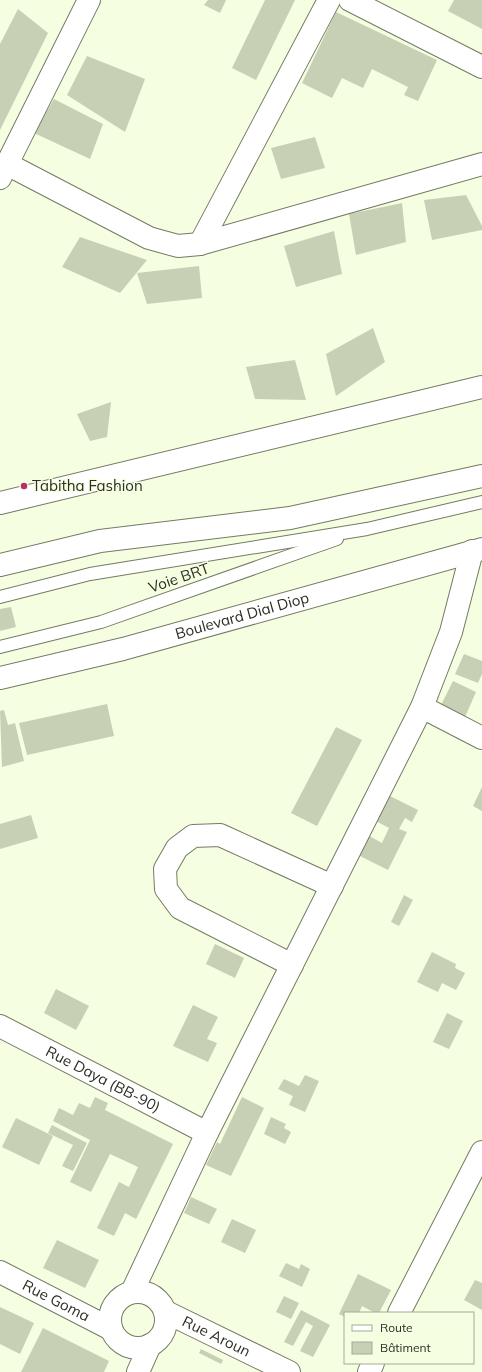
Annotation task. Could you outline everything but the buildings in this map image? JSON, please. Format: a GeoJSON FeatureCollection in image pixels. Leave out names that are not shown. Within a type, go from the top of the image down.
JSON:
{"type":"FeatureCollection","features":[{"type":"Feature","properties":{"kind":"street"},"geometry":{"type":"LineString","coordinates":[[89,0],[4,171],[149,238],[178,246],[200,244],[482,164]]}},
{"type":"Feature","properties":{"kind":"street"},"geometry":{"type":"LineString","coordinates":[[200,244],[329,0]]}},
{"type":"Feature","properties":{"kind":"street"},"geometry":{"type":"LineString","coordinates":[[350,0],[482,67]]}},
{"type":"Feature","properties":{"kind":"street"},"geometry":{"type":"LineString","coordinates":[[0,503],[482,387]]}},
{"type":"Feature","properties":{"kind":"street"},"geometry":{"type":"LineString","coordinates":[[0,566],[100,541],[290,518],[482,476]]}},
{"type":"Feature","properties":{"kind":"street"},"geometry":{"type":"LineString","coordinates":[[132,1292],[207,1132],[422,707],[451,632],[477,550]]}},
{"type":"Feature","properties":{"kind":"street","name":"Boulevard Dial Diop"},"geometry":{"type":"LineString","coordinates":[[0,678],[123,649],[477,550]]}},
{"type":"Feature","properties":{"kind":"street"},"geometry":{"type":"LineString","coordinates":[[422,707],[482,738]]}},
{"type":"Feature","properties":{"kind":"street"},"geometry":{"type":"LineString","coordinates":[[292,965],[180,908],[166,889],[165,869],[177,848],[193,836],[220,835],[332,886]]}},
{"type":"Feature","properties":{"kind":"street","name":"Rue Daya (BB-90)"},"geometry":{"type":"LineString","coordinates":[[0,1026],[207,1132]]}},
{"type":"Feature","properties":{"kind":"street"},"geometry":{"type":"LineString","coordinates":[[400,1312],[482,1152]]}},
{"type":"Feature","properties":{"kind":"street","name":"Rue Goma"},"geometry":{"type":"LineString","coordinates":[[0,1272],[112,1329]]}},
{"type":"Feature","properties":{"kind":"street"},"geometry":{"type":"LineString","coordinates":[[132,1292],[143,1292],[153,1295],[161,1302],[166,1312],[165,1328],[157,1341],[141,1348],[132,1347],[120,1340],[112,1329],[110,1317],[114,1306],[122,1297],[132,1292]]}},
{"type":"Feature","properties":{"kind":"street","name":"Rue Aroun"},"geometry":{"type":"LineString","coordinates":[[166,1312],[289,1372]]}},
{"type":"Feature","properties":{"kind":"street"},"geometry":{"type":"LineString","coordinates":[[138,1372],[150,1345]]}},
{"type":"Feature","properties":{"kind":"lane","name":"Voie BRT"},"geometry":{"type":"LineString","coordinates":[[0,597],[90,574],[367,529],[482,502]]}},
{"type":"Feature","properties":{"kind":"lane","name":"Voie BRT"},"geometry":{"type":"LineString","coordinates":[[0,648],[101,622],[367,529]]}},
{"type":"Feature","properties":{"kind":"place","name":"Tabitha Fashion"},"geometry":{"type":"Point","coordinates":[24,486]}}]}
